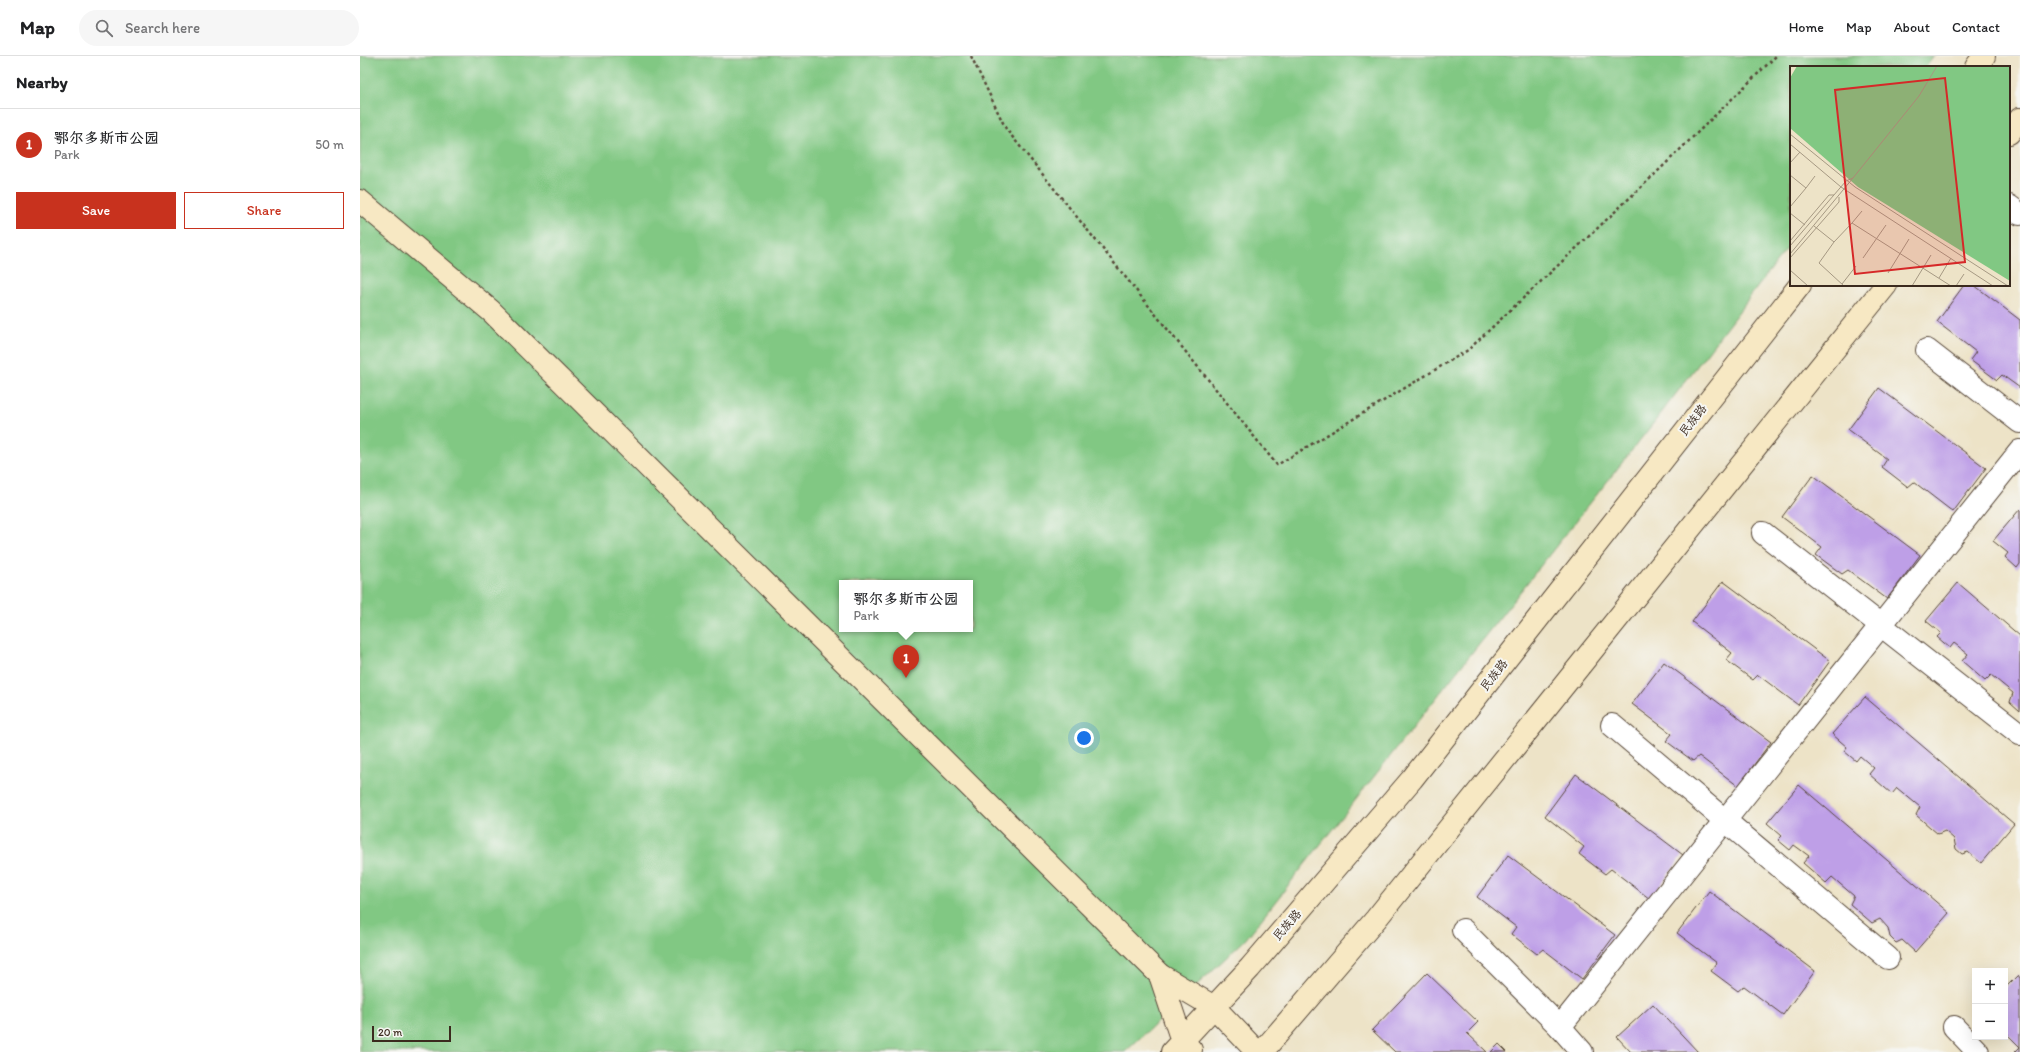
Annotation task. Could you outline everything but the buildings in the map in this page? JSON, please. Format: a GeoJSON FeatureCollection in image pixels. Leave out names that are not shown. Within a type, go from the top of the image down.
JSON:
{"type":"FeatureCollection","features":[{"type":"Feature","properties":{"kind":"street"},"geometry":{"type":"LineString","coordinates":[[1977,66],[1984,56]]}},
{"type":"Feature","properties":{"kind":"street"},"geometry":{"type":"LineString","coordinates":[[2010,132],[2020,119]]}},
{"type":"Feature","properties":{"kind":"street"},"geometry":{"type":"LineString","coordinates":[[360,201],[491,311],[1160,975],[1214,1007],[1257,1052]]}},
{"type":"Feature","properties":{"kind":"street"},"geometry":{"type":"LineString","coordinates":[[2010,207],[2020,214]]}},
{"type":"Feature","properties":{"kind":"street","name":"民族路"},"geometry":{"type":"LineString","coordinates":[[1182,1048],[1214,1007],[1250,968],[1412,779],[1799,286]]}},
{"type":"Feature","properties":{"kind":"street"},"geometry":{"type":"LineString","coordinates":[[1262,1052],[1376,919],[1885,286]]}},
{"type":"Feature","properties":{"kind":"street"},"geometry":{"type":"LineString","coordinates":[[1927,350],[2020,422]]}},
{"type":"Feature","properties":{"kind":"street"},"geometry":{"type":"LineString","coordinates":[[1560,1027],[2020,452]]}},
{"type":"Feature","properties":{"kind":"street"},"geometry":{"type":"LineString","coordinates":[[1763,533],[2020,734]]}},
{"type":"Feature","properties":{"kind":"street"},"geometry":{"type":"LineString","coordinates":[[1612,725],[1888,958]]}},
{"type":"Feature","properties":{"kind":"street"},"geometry":{"type":"LineString","coordinates":[[1463,930],[1560,1027],[1582,1052]]}},
{"type":"Feature","properties":{"kind":"street"},"geometry":{"type":"LineString","coordinates":[[1160,975],[1182,1048]]}},
{"type":"Feature","properties":{"kind":"street"},"geometry":{"type":"LineString","coordinates":[[1954,1027],[1978,1052]]}},
{"type":"Feature","properties":{"kind":"path"},"geometry":{"type":"LineString","coordinates":[[971,56],[1006,129],[1277,465],[1468,350],[1654,175],[1776,56]]}},
{"type":"Feature","properties":{"kind":"green space"},"geometry":{"type":"Polygon","coordinates":[[[360,56],[1934,56],[1927,66],[1790,66],[1790,244],[1659,416],[1245,940],[1125,1052],[360,1052],[360,56]]]}},
{"type":"Feature","properties":{"kind":"place","name":"鄂尔多斯市公园"},"geometry":{"type":"Point","coordinates":[906,678]}}]}
